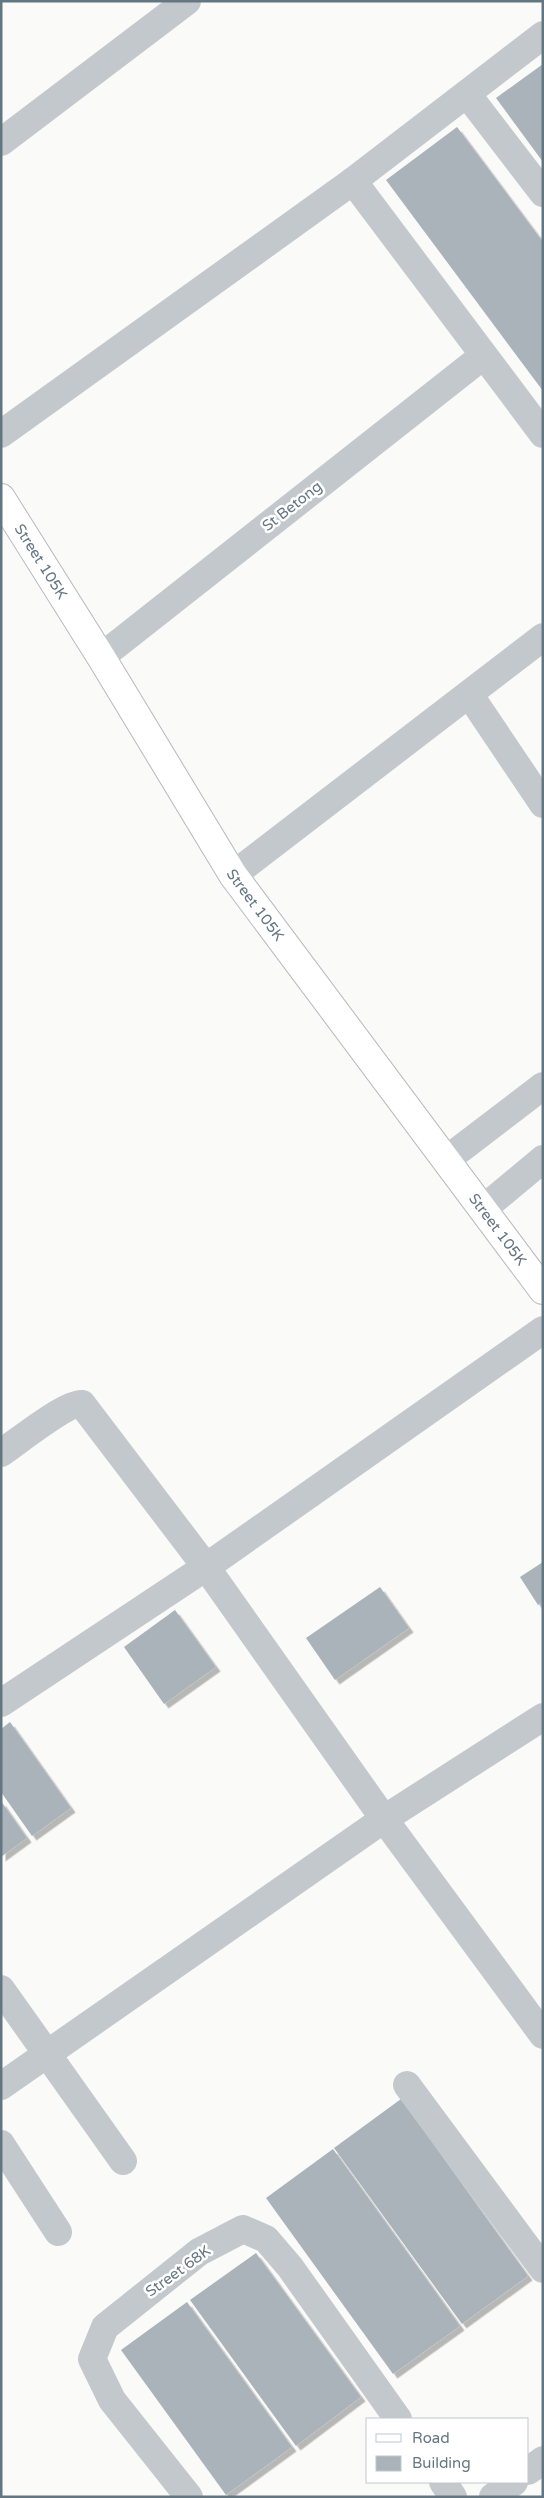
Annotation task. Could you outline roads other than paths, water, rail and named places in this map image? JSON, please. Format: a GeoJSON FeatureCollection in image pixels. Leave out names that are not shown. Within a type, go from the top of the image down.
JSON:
{"type":"FeatureCollection","features":[{"type":"Feature","properties":{"kind":"main road","name":"Street 105K"},"geometry":{"type":"LineString","coordinates":[[1,498],[101,657],[233,875],[483,1209],[538,1275]]}},
{"type":"Feature","properties":{"kind":"street"},"geometry":{"type":"LineString","coordinates":[[1,142],[187,1]]}},
{"type":"Feature","properties":{"kind":"street"},"geometry":{"type":"LineString","coordinates":[[1,434],[354,180],[543,36]]}},
{"type":"Feature","properties":{"kind":"street"},"geometry":{"type":"LineString","coordinates":[[467,94],[543,193]]}},
{"type":"Feature","properties":{"kind":"street"},"geometry":{"type":"LineString","coordinates":[[354,180],[483,356],[543,434]]}},
{"type":"Feature","properties":{"kind":"street","name":"St Betong"},"geometry":{"type":"LineString","coordinates":[[101,657],[483,356]]}},
{"type":"Feature","properties":{"kind":"street"},"geometry":{"type":"LineString","coordinates":[[233,875],[543,638]]}},
{"type":"Feature","properties":{"kind":"street"},"geometry":{"type":"LineString","coordinates":[[469,694],[543,804]]}},
{"type":"Feature","properties":{"kind":"street"},"geometry":{"type":"LineString","coordinates":[[446,1160],[541,1092]]}},
{"type":"Feature","properties":{"kind":"street"},"geometry":{"type":"LineString","coordinates":[[483,1209],[543,1159]]}},
{"type":"Feature","properties":{"kind":"street"},"geometry":{"type":"LineString","coordinates":[[1,1703],[206,1567],[543,1330]]}},
{"type":"Feature","properties":{"kind":"street"},"geometry":{"type":"LineString","coordinates":[[1,1453],[53,1416],[76,1404],[82,1404],[206,1567],[384,1819],[543,2035]]}},
{"type":"Feature","properties":{"kind":"street"},"geometry":{"type":"LineString","coordinates":[[1,2086],[384,1819],[543,1717]]}},
{"type":"Feature","properties":{"kind":"street"},"geometry":{"type":"LineString","coordinates":[[1,1989],[124,2161]]}},
{"type":"Feature","properties":{"kind":"street"},"geometry":{"type":"LineString","coordinates":[[407,2085],[543,2270]]}},
{"type":"Feature","properties":{"kind":"street"},"geometry":{"type":"LineString","coordinates":[[1,2144],[58,2232]]}},
{"type":"Feature","properties":{"kind":"street","name":"Street 68K"},"geometry":{"type":"LineString","coordinates":[[189,2497],[112,2400],[92,2359],[105,2327],[199,2252],[243,2229],[266,2239],[290,2268],[397,2418]]}},
{"type":"Feature","properties":{"kind":"street"},"geometry":{"type":"LineString","coordinates":[[529,2470],[543,2460]]}},
{"type":"Feature","properties":{"kind":"street"},"geometry":{"type":"LineString","coordinates":[[444,2483],[453,2497]]}},
{"type":"Feature","properties":{"kind":"street"},"geometry":{"type":"LineString","coordinates":[[493,2497],[513,2483]]}}]}
